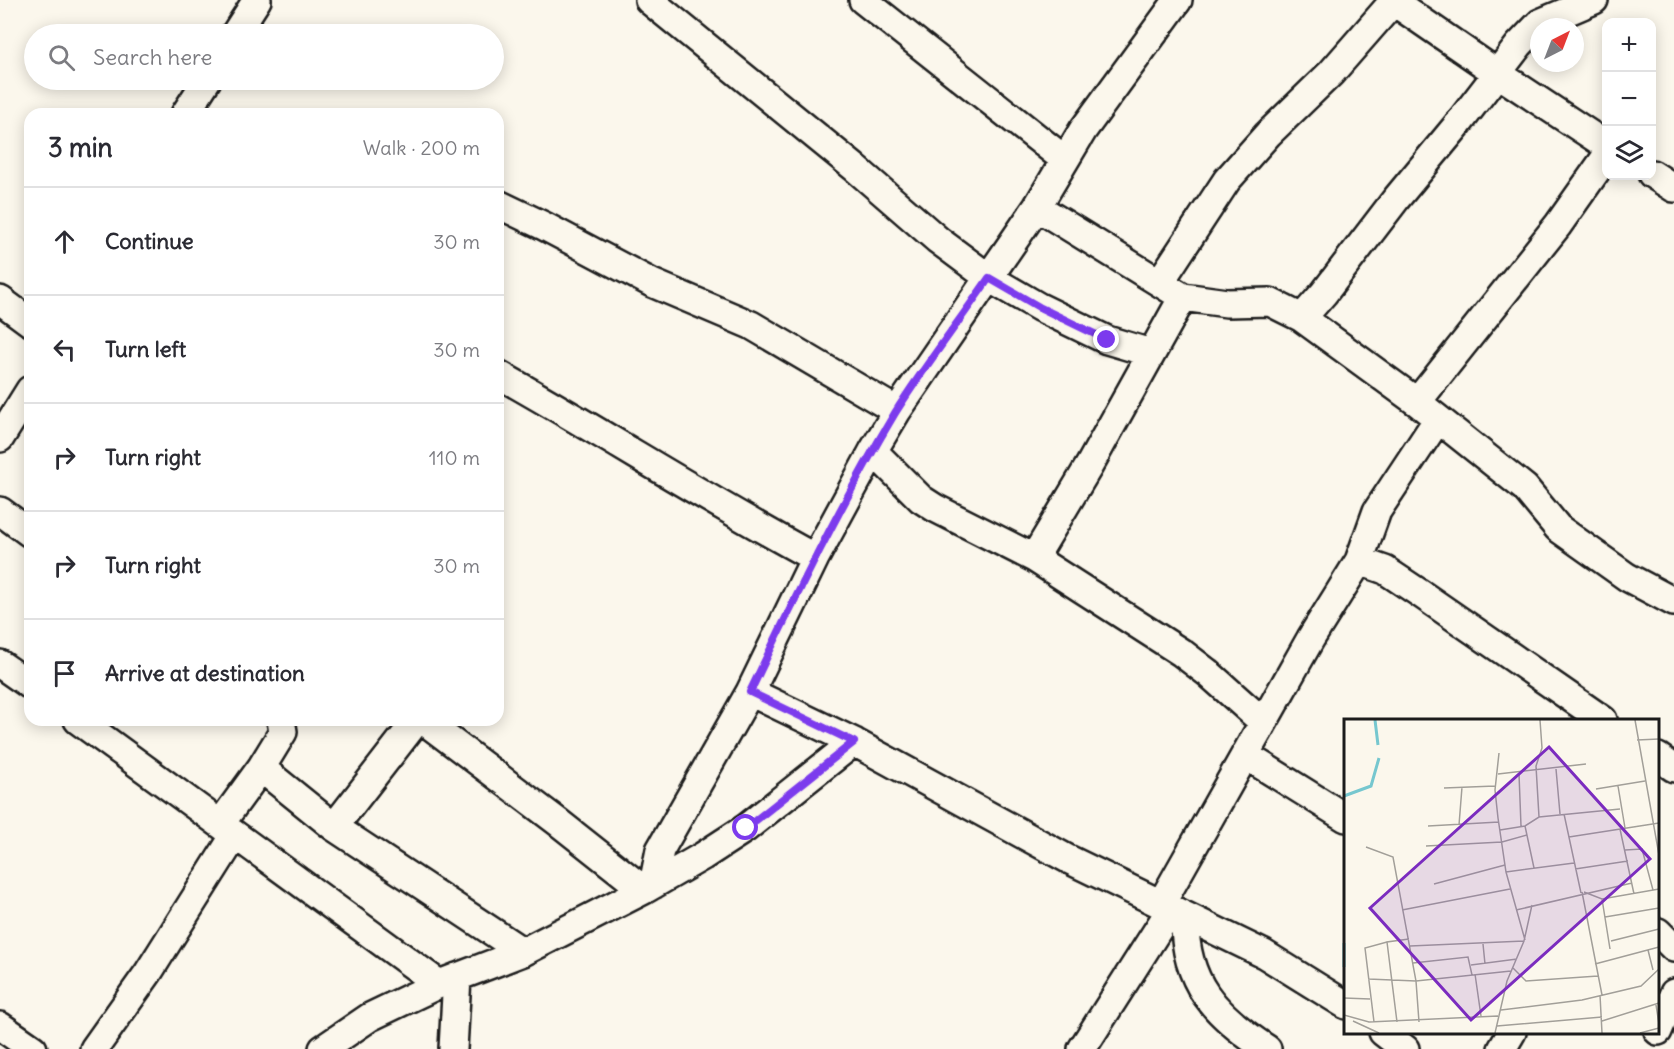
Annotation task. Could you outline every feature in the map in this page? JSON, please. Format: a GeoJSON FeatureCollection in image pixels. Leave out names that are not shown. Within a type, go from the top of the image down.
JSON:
{"type":"FeatureCollection","features":[{"type":"Feature","properties":{"kind":"street"},"geometry":{"type":"LineString","coordinates":[[241,24],[257,0]]}},
{"type":"Feature","properties":{"kind":"street"},"geometry":{"type":"LineString","coordinates":[[649,0],[854,167],[938,240],[989,278],[1039,307],[1107,340],[1151,353]]}},
{"type":"Feature","properties":{"kind":"street"},"geometry":{"type":"LineString","coordinates":[[863,0],[1065,160]]}},
{"type":"Feature","properties":{"kind":"street"},"geometry":{"type":"LineString","coordinates":[[648,888],[660,850],[750,692],[815,558],[873,451],[897,411],[1036,207],[1083,130],[1178,0]]}},
{"type":"Feature","properties":{"kind":"street"},"geometry":{"type":"LineString","coordinates":[[1302,318],[1519,45],[1540,23],[1594,0]]}},
{"type":"Feature","properties":{"kind":"street"},"geometry":{"type":"LineString","coordinates":[[1160,282],[1227,180],[1268,134],[1331,73],[1392,1],[1497,74],[1602,142]]}},
{"type":"Feature","properties":{"kind":"street"},"geometry":{"type":"LineString","coordinates":[[190,108],[201,90]]}},
{"type":"Feature","properties":{"kind":"street"},"geometry":{"type":"LineString","coordinates":[[1082,1049],[1172,910],[1245,755],[1311,638],[1359,561],[1377,512],[1428,410],[1602,163]]}},
{"type":"Feature","properties":{"kind":"street"},"geometry":{"type":"LineString","coordinates":[[1656,177],[1674,188]]}},
{"type":"Feature","properties":{"kind":"street"},"geometry":{"type":"LineString","coordinates":[[504,207],[652,283],[751,325],[897,411]]}},
{"type":"Feature","properties":{"kind":"street"},"geometry":{"type":"LineString","coordinates":[[1036,207],[1183,297],[1227,303],[1270,302],[1302,318],[1428,410],[1525,488],[1558,528],[1627,577],[1674,602]]}},
{"type":"Feature","properties":{"kind":"street"},"geometry":{"type":"LineString","coordinates":[[1034,558],[1089,466],[1183,297]]}},
{"type":"Feature","properties":{"kind":"street"},"geometry":{"type":"LineString","coordinates":[[0,300],[24,318]]}},
{"type":"Feature","properties":{"kind":"street"},"geometry":{"type":"LineString","coordinates":[[504,378],[737,516],[815,558]]}},
{"type":"Feature","properties":{"kind":"street"},"geometry":{"type":"LineString","coordinates":[[0,438],[24,400]]}},
{"type":"Feature","properties":{"kind":"street"},"geometry":{"type":"LineString","coordinates":[[873,451],[921,499],[1034,558],[1182,653],[1263,722]]}},
{"type":"Feature","properties":{"kind":"street"},"geometry":{"type":"LineString","coordinates":[[0,511],[24,529]]}},
{"type":"Feature","properties":{"kind":"street"},"geometry":{"type":"LineString","coordinates":[[1359,561],[1385,570],[1602,719]]}},
{"type":"Feature","properties":{"kind":"street"},"geometry":{"type":"LineString","coordinates":[[0,664],[24,681]]}},
{"type":"Feature","properties":{"kind":"street"},"geometry":{"type":"LineString","coordinates":[[750,692],[854,742],[1068,859],[1264,954],[1344,1004]]}},
{"type":"Feature","properties":{"kind":"street"},"geometry":{"type":"LineString","coordinates":[[86,726],[228,829],[448,980]]}},
{"type":"Feature","properties":{"kind":"street"},"geometry":{"type":"LineString","coordinates":[[94,1049],[148,973],[283,732],[282,726]]}},
{"type":"Feature","properties":{"kind":"street"},"geometry":{"type":"LineString","coordinates":[[334,827],[412,726]]}},
{"type":"Feature","properties":{"kind":"street"},"geometry":{"type":"LineString","coordinates":[[431,726],[648,888]]}},
{"type":"Feature","properties":{"kind":"street"},"geometry":{"type":"LineString","coordinates":[[323,1049],[370,1017],[448,980],[523,952],[648,888],[746,828],[854,742]]}},
{"type":"Feature","properties":{"kind":"street"},"geometry":{"type":"LineString","coordinates":[[1245,755],[1344,817]]}},
{"type":"Feature","properties":{"kind":"street"},"geometry":{"type":"LineString","coordinates":[[261,768],[334,827],[523,952]]}},
{"type":"Feature","properties":{"kind":"street"},"geometry":{"type":"LineString","coordinates":[[1172,910],[1184,933],[1198,984],[1240,1041],[1267,1049]]}},
{"type":"Feature","properties":{"kind":"street"},"geometry":{"type":"LineString","coordinates":[[1659,933],[1674,948]]}},
{"type":"Feature","properties":{"kind":"street"},"geometry":{"type":"LineString","coordinates":[[448,980],[453,1049]]}},
{"type":"Feature","properties":{"kind":"street"},"geometry":{"type":"LineString","coordinates":[[1659,1027],[1674,993]]}},
{"type":"Feature","properties":{"kind":"street"},"geometry":{"type":"LineString","coordinates":[[0,1026],[33,1049]]}},
{"type":"Feature","properties":{"kind":"street"},"geometry":{"type":"LineString","coordinates":[[1386,1034],[1405,1049]]}},
{"type":"Feature","properties":{"kind":"street"},"geometry":{"type":"LineString","coordinates":[[1502,1049],[1511,1034]]}},
{"type":"Feature","properties":{"kind":"street"},"geometry":{"type":"LineString","coordinates":[[1649,1049],[1656,1034]]}},
{"type":"Feature","properties":{"kind":"route"},"geometry":{"type":"LineString","coordinates":[[746,828],[854,742],[750,692],[815,558],[873,451],[897,411],[989,278],[1039,307],[1107,340]]}}]}
